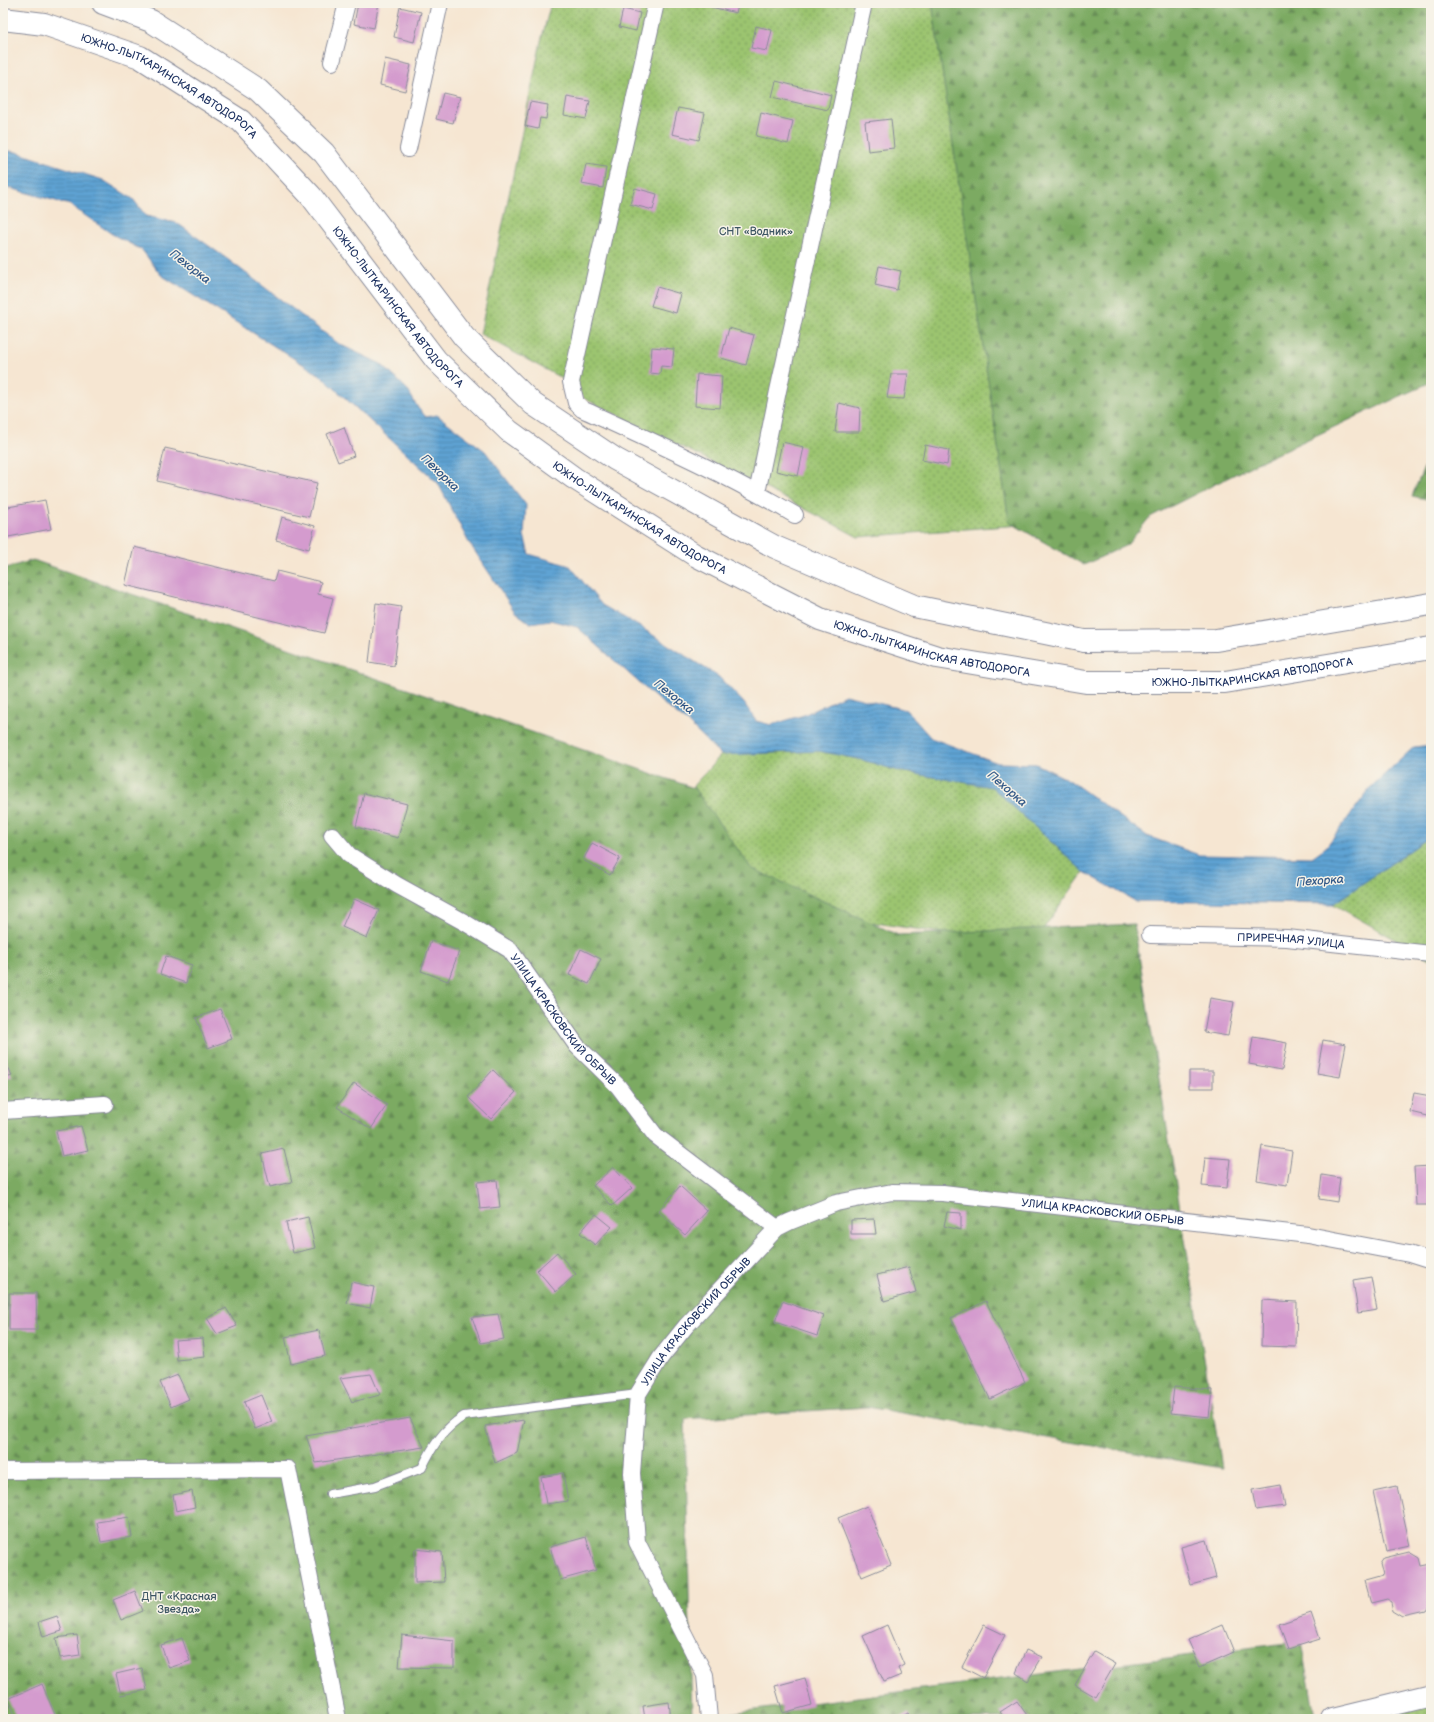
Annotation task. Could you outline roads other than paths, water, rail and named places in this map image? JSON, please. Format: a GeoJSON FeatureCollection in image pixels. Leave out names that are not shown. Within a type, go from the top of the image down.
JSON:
{"type":"FeatureCollection","features":[{"type":"Feature","properties":{"kind":"main road"},"geometry":{"type":"LineString","coordinates":[[103,3],[151,21],[264,96],[324,153],[464,337],[533,404],[615,459],[775,546],[914,606],[1084,642],[1216,640],[1431,604]]}},
{"type":"Feature","properties":{"kind":"main road","name":"ЮЖНО-ЛЫТКАРИНСКАЯ АВТОДОРОГА"},"geometry":{"type":"LineString","coordinates":[[3,19],[44,24],[140,57],[241,121],[312,196],[436,360],[508,430],[574,478],[695,555],[820,619],[937,657],[1086,682],[1225,682],[1431,648]]}},
{"type":"Feature","properties":{"kind":"main road"},"geometry":{"type":"LineString","coordinates":[[1332,1719],[1431,1695]]}},
{"type":"Feature","properties":{"kind":"street"},"geometry":{"type":"LineString","coordinates":[[332,62],[346,3]]}},
{"type":"Feature","properties":{"kind":"street"},"geometry":{"type":"LineString","coordinates":[[408,149],[440,3]]}},
{"type":"Feature","properties":{"kind":"street"},"geometry":{"type":"LineString","coordinates":[[656,3],[571,382],[576,404],[582,409],[683,455],[757,493],[795,515]]}},
{"type":"Feature","properties":{"kind":"street"},"geometry":{"type":"LineString","coordinates":[[757,493],[778,391],[864,3]]}},
{"type":"Feature","properties":{"kind":"street","name":"УЛИЦА КРАСКОВСКИЙ ОБРЫВ"},"geometry":{"type":"LineString","coordinates":[[332,835],[349,855],[397,885],[464,922],[510,950],[577,1046],[618,1086],[655,1135],[777,1228]]}},
{"type":"Feature","properties":{"kind":"street","name":"ПРИРЕЧНАЯ УЛИЦА"},"geometry":{"type":"LineString","coordinates":[[1150,935],[1288,938],[1431,954]]}},
{"type":"Feature","properties":{"kind":"street"},"geometry":{"type":"LineString","coordinates":[[3,1111],[105,1104]]}},
{"type":"Feature","properties":{"kind":"street","name":"УЛИЦА КРАСКОВСКИЙ ОБРЫВ"},"geometry":{"type":"LineString","coordinates":[[709,1719],[705,1675],[637,1542],[632,1473],[638,1394],[661,1357],[686,1326],[777,1228],[836,1203],[892,1192],[943,1193],[1308,1235],[1409,1254],[1431,1261]]}},
{"type":"Feature","properties":{"kind":"street"},"geometry":{"type":"LineString","coordinates":[[3,1471],[288,1469],[338,1719]]}},
{"type":"Feature","properties":{"kind":"lane"},"geometry":{"type":"LineString","coordinates":[[330,1494],[375,1486],[422,1468],[433,1446],[453,1423],[464,1416],[638,1394]]}},
{"type":"Feature","properties":{"kind":"water","name":"Пехорка"},"geometry":{"type":"Polygon","coordinates":[[[3,150],[16,152],[103,180],[133,199],[146,216],[177,223],[230,261],[339,344],[381,364],[407,389],[418,408],[426,417],[437,415],[485,451],[526,505],[524,535],[529,554],[570,566],[602,605],[637,625],[719,677],[744,703],[756,721],[771,725],[804,715],[845,695],[906,710],[931,738],[998,763],[1036,764],[1069,780],[1147,836],[1199,855],[1312,857],[1326,847],[1372,786],[1414,747],[1431,745],[1431,836],[1333,904],[1135,901],[1084,872],[992,787],[899,771],[863,760],[819,751],[721,755],[688,723],[655,697],[577,627],[550,620],[530,623],[515,612],[468,541],[438,483],[320,375],[161,275],[142,250],[112,234],[70,205],[3,186],[3,150]]]}},
{"type":"Feature","properties":{"kind":"park label","name":"СНТ «Водник»"},"geometry":{"type":"Point","coordinates":[756,231]}},
{"type":"Feature","properties":{"kind":"park label","name":"ДНТ «Красная Звезда»"},"geometry":{"type":"Point","coordinates":[179,1602]}}]}
